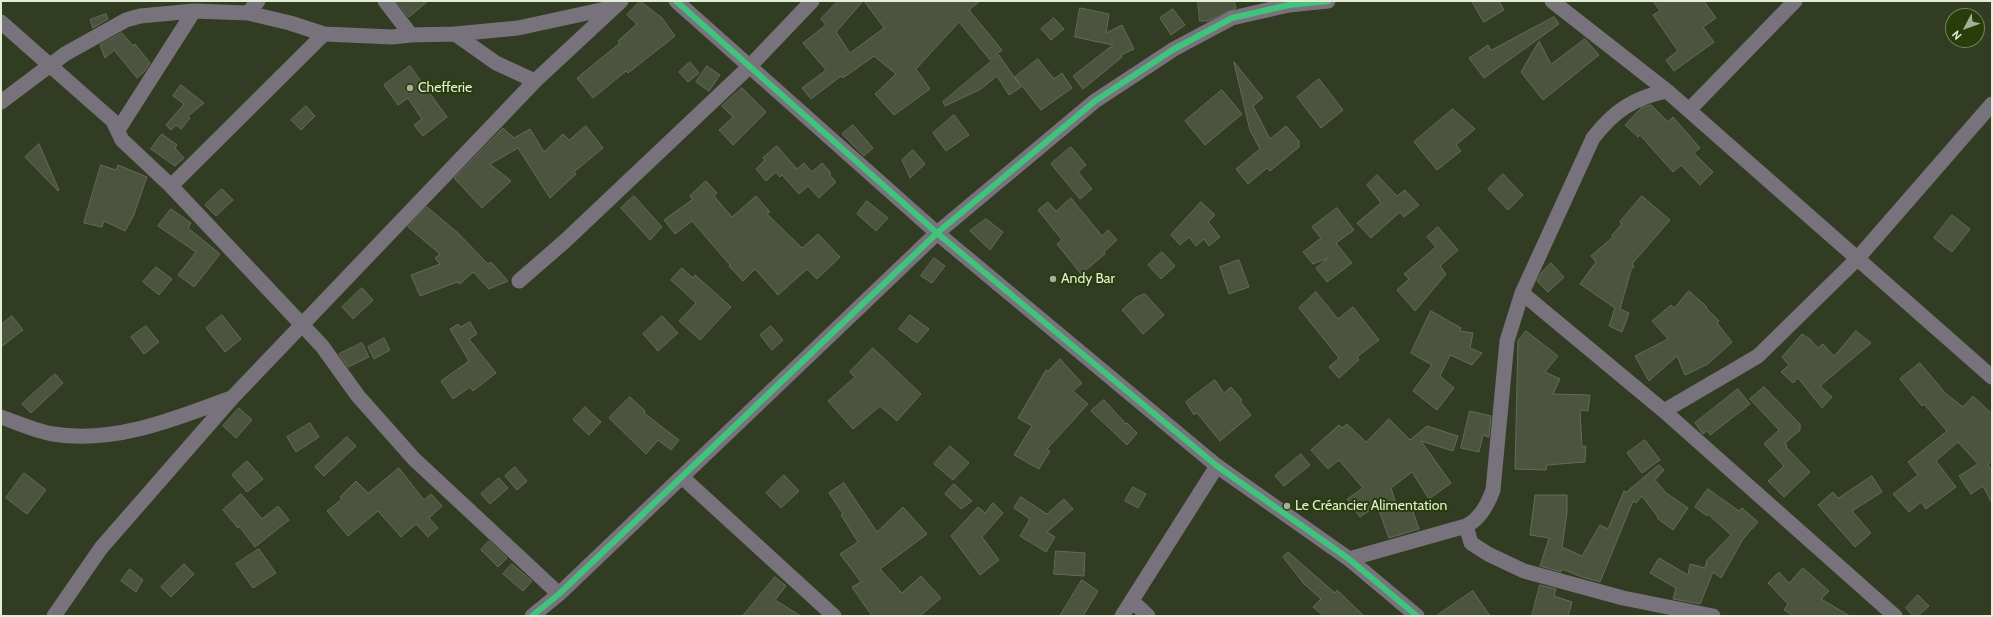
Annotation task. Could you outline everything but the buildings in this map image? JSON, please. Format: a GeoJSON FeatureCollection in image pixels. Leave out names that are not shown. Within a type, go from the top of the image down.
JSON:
{"type":"FeatureCollection","features":[{"type":"Feature","properties":{"kind":"street"},"geometry":{"type":"LineString","coordinates":[[248,13],[258,1]]}},
{"type":"Feature","properties":{"kind":"street"},"geometry":{"type":"LineString","coordinates":[[385,1],[410,35]]}},
{"type":"Feature","properties":{"kind":"street"},"geometry":{"type":"LineString","coordinates":[[676,1],[937,233],[1217,466],[1349,559],[1417,616]]}},
{"type":"Feature","properties":{"kind":"street"},"geometry":{"type":"LineString","coordinates":[[519,281],[565,241],[750,66],[812,1]]}},
{"type":"Feature","properties":{"kind":"street"},"geometry":{"type":"LineString","coordinates":[[532,616],[559,594],[937,233],[1095,101],[1174,49],[1232,18],[1289,5],[1328,1]]}},
{"type":"Feature","properties":{"kind":"street"},"geometry":{"type":"LineString","coordinates":[[1552,1],[1667,91],[1992,377]]}},
{"type":"Feature","properties":{"kind":"street"},"geometry":{"type":"LineString","coordinates":[[1689,110],[1795,1]]}},
{"type":"Feature","properties":{"kind":"street"},"geometry":{"type":"LineString","coordinates":[[1,102],[65,54],[126,20],[140,16],[194,11],[248,13],[290,23],[324,34],[392,37],[455,34],[518,28],[584,6],[618,4]]}},
{"type":"Feature","properties":{"kind":"street"},"geometry":{"type":"LineString","coordinates":[[54,616],[101,548],[232,398],[302,326],[426,193],[535,81],[618,4]]}},
{"type":"Feature","properties":{"kind":"street"},"geometry":{"type":"LineString","coordinates":[[118,130],[194,11]]}},
{"type":"Feature","properties":{"kind":"street"},"geometry":{"type":"LineString","coordinates":[[1,22],[110,118],[118,130],[122,140],[172,186],[322,346],[358,396],[414,459],[559,594]]}},
{"type":"Feature","properties":{"kind":"street"},"geometry":{"type":"LineString","coordinates":[[172,186],[324,34]]}},
{"type":"Feature","properties":{"kind":"street"},"geometry":{"type":"LineString","coordinates":[[455,34],[496,63],[535,81]]}},
{"type":"Feature","properties":{"kind":"street"},"geometry":{"type":"LineString","coordinates":[[1349,559],[1466,526],[1475,522],[1489,501],[1493,490],[1507,341],[1522,292],[1593,138],[1607,120],[1624,107],[1642,97],[1667,91]]}},
{"type":"Feature","properties":{"kind":"street"},"geometry":{"type":"LineString","coordinates":[[1664,411],[1758,356],[1857,259],[1992,104]]}},
{"type":"Feature","properties":{"kind":"street"},"geometry":{"type":"LineString","coordinates":[[1522,292],[1664,411],[1895,616]]}},
{"type":"Feature","properties":{"kind":"street"},"geometry":{"type":"LineString","coordinates":[[1,417],[52,434],[76,437],[151,426],[232,398]]}},
{"type":"Feature","properties":{"kind":"street"},"geometry":{"type":"LineString","coordinates":[[1122,616],[1217,466]]}},
{"type":"Feature","properties":{"kind":"street"},"geometry":{"type":"LineString","coordinates":[[682,477],[834,616]]}},
{"type":"Feature","properties":{"kind":"street"},"geometry":{"type":"LineString","coordinates":[[1466,526],[1471,543],[1488,554],[1524,571],[1623,598],[1713,616]]}},
{"type":"Feature","properties":{"kind":"street"},"geometry":{"type":"LineString","coordinates":[[1132,601],[1148,616]]}},
{"type":"Feature","properties":{"kind":"cycle path"},"geometry":{"type":"LineString","coordinates":[[676,1],[937,233],[1217,466],[1349,559],[1417,616]]}},
{"type":"Feature","properties":{"kind":"cycle path"},"geometry":{"type":"LineString","coordinates":[[532,616],[559,594],[937,233],[1095,101],[1174,49],[1232,18],[1289,5],[1328,1]]}},
{"type":"Feature","properties":{"kind":"place","name":"Chefferie"},"geometry":{"type":"Point","coordinates":[410,88]}},
{"type":"Feature","properties":{"kind":"place","name":"Andy Bar"},"geometry":{"type":"Point","coordinates":[1053,279]}},
{"type":"Feature","properties":{"kind":"place","name":"Le Créancier Alimentation"},"geometry":{"type":"Point","coordinates":[1287,506]}}]}
